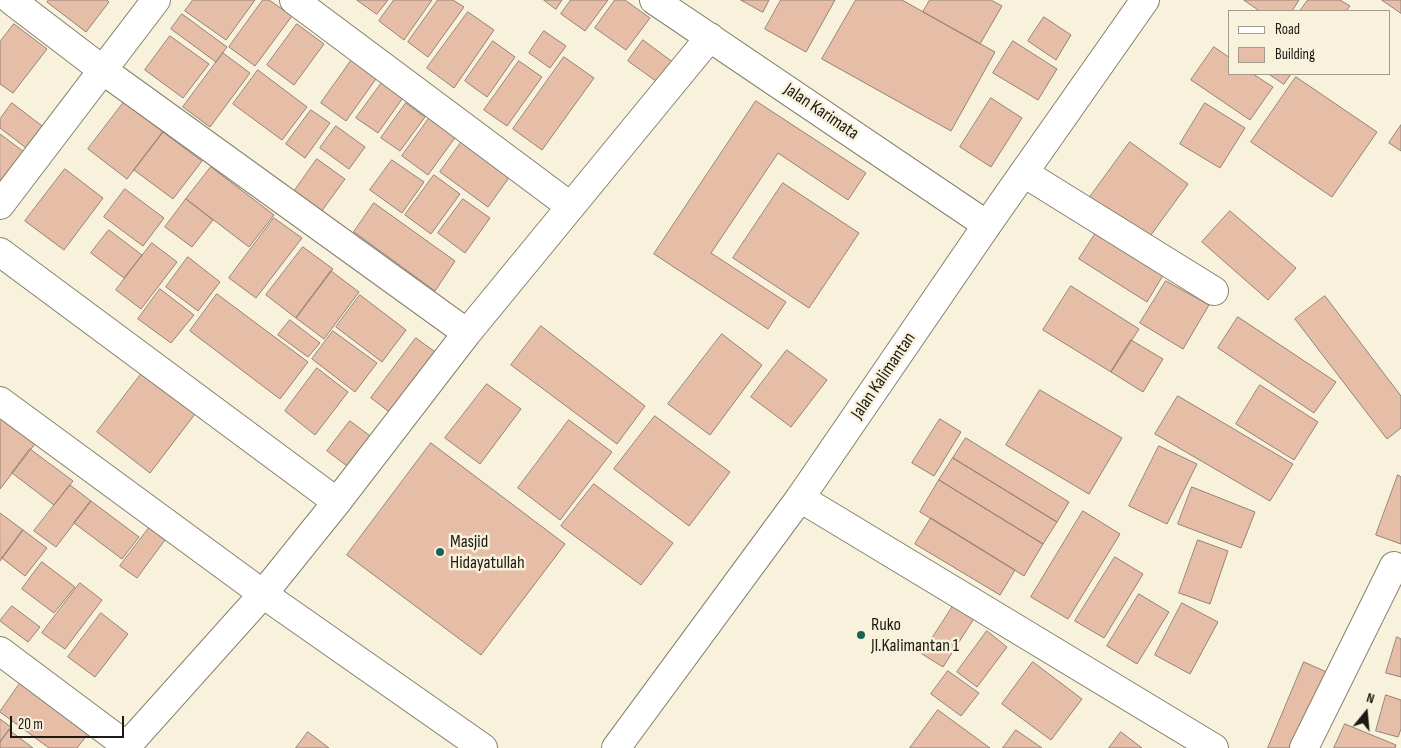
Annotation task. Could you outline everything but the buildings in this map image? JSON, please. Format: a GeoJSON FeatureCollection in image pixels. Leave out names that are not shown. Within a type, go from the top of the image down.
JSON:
{"type":"FeatureCollection","features":[{"type":"Feature","properties":{"kind":"main road"},"geometry":{"type":"LineString","coordinates":[[11,0],[104,70],[467,333]]}},
{"type":"Feature","properties":{"kind":"main road"},"geometry":{"type":"LineString","coordinates":[[0,205],[156,0]]}},
{"type":"Feature","properties":{"kind":"main road"},"geometry":{"type":"LineString","coordinates":[[294,0],[570,206]]}},
{"type":"Feature","properties":{"kind":"main road","name":"Jalan Karimata"},"geometry":{"type":"LineString","coordinates":[[654,0],[987,225]]}},
{"type":"Feature","properties":{"kind":"main road","name":"Jalan Kalimantan"},"geometry":{"type":"LineString","coordinates":[[616,748],[800,498],[987,225],[1145,0]]}},
{"type":"Feature","properties":{"kind":"main road"},"geometry":{"type":"LineString","coordinates":[[0,651],[126,747],[263,594],[337,502],[467,333],[710,37]]}},
{"type":"Feature","properties":{"kind":"main road"},"geometry":{"type":"LineString","coordinates":[[1024,173],[1214,291]]}},
{"type":"Feature","properties":{"kind":"main road"},"geometry":{"type":"LineString","coordinates":[[0,252],[337,502]]}},
{"type":"Feature","properties":{"kind":"main road"},"geometry":{"type":"LineString","coordinates":[[0,401],[263,594],[483,748]]}},
{"type":"Feature","properties":{"kind":"main road"},"geometry":{"type":"LineString","coordinates":[[800,498],[1214,748]]}},
{"type":"Feature","properties":{"kind":"main road"},"geometry":{"type":"LineString","coordinates":[[1304,748],[1394,566]]}},
{"type":"Feature","properties":{"kind":"place","name":"Masjid Hidayatullah"},"geometry":{"type":"Point","coordinates":[440,552]}},
{"type":"Feature","properties":{"kind":"place","name":"Ruko Jl.Kalimantan 1"},"geometry":{"type":"Point","coordinates":[861,635]}}]}
